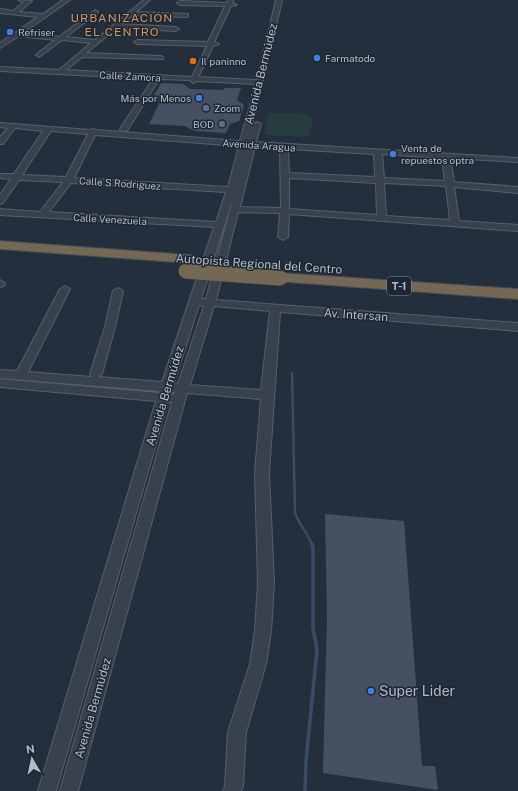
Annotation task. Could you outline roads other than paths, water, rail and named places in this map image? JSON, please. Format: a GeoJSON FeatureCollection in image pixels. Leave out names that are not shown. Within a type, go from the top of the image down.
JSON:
{"type":"FeatureCollection","features":[{"type":"Feature","properties":{"kind":"highway","name":"Autopista Regional del Centro"},"geometry":{"type":"LineString","coordinates":[[0,245],[188,265],[518,294]]}},
{"type":"Feature","properties":{"kind":"highway","name":"Autopista Regional del Centro"},"geometry":{"type":"LineString","coordinates":[[0,257],[188,265]]}},
{"type":"Feature","properties":{"kind":"highway","name":"Autopista Regional del Centro"},"geometry":{"type":"LineString","coordinates":[[281,272],[518,283]]}},
{"type":"Feature","properties":{"kind":"street"},"geometry":{"type":"LineString","coordinates":[[14,12],[29,2],[21,0]]}},
{"type":"Feature","properties":{"kind":"street"},"geometry":{"type":"LineString","coordinates":[[0,46],[67,0]]}},
{"type":"Feature","properties":{"kind":"street"},"geometry":{"type":"LineString","coordinates":[[59,73],[147,0]]}},
{"type":"Feature","properties":{"kind":"street","name":"Avenida Bermúdez"},"geometry":{"type":"LineString","coordinates":[[47,791],[165,393],[220,225],[235,190],[248,142],[279,0]]}},
{"type":"Feature","properties":{"kind":"street"},"geometry":{"type":"LineString","coordinates":[[180,3],[232,2],[196,81]]}},
{"type":"Feature","properties":{"kind":"street"},"geometry":{"type":"LineString","coordinates":[[0,11],[44,16]]}},
{"type":"Feature","properties":{"kind":"street"},"geometry":{"type":"LineString","coordinates":[[39,55],[95,12]]}},
{"type":"Feature","properties":{"kind":"street"},"geometry":{"type":"LineString","coordinates":[[132,13],[186,15]]}},
{"type":"Feature","properties":{"kind":"street"},"geometry":{"type":"LineString","coordinates":[[117,26],[176,29]]}},
{"type":"Feature","properties":{"kind":"street"},"geometry":{"type":"LineString","coordinates":[[17,34],[96,42]]}},
{"type":"Feature","properties":{"kind":"street"},"geometry":{"type":"LineString","coordinates":[[137,42],[213,44]]}},
{"type":"Feature","properties":{"kind":"street"},"geometry":{"type":"LineString","coordinates":[[268,46],[276,46]]}},
{"type":"Feature","properties":{"kind":"street"},"geometry":{"type":"LineString","coordinates":[[82,55],[161,58]]}},
{"type":"Feature","properties":{"kind":"street","name":"Calle Zamora"},"geometry":{"type":"LineString","coordinates":[[0,70],[260,83]]}},
{"type":"Feature","properties":{"kind":"street"},"geometry":{"type":"LineString","coordinates":[[124,129],[156,79]]}},
{"type":"Feature","properties":{"kind":"street","name":"Avenida Bermúdez"},"geometry":{"type":"LineString","coordinates":[[248,142],[259,116]]}},
{"type":"Feature","properties":{"kind":"street","name":"Avenida Aragua"},"geometry":{"type":"LineString","coordinates":[[0,120],[124,129],[284,147],[518,160]]}},
{"type":"Feature","properties":{"kind":"street","name":"Avenida Aragua"},"geometry":{"type":"LineString","coordinates":[[0,125],[248,142],[518,153]]}},
{"type":"Feature","properties":{"kind":"street"},"geometry":{"type":"LineString","coordinates":[[0,142],[13,126]]}},
{"type":"Feature","properties":{"kind":"street"},"geometry":{"type":"LineString","coordinates":[[0,201],[49,128]]}},
{"type":"Feature","properties":{"kind":"street"},"geometry":{"type":"LineString","coordinates":[[42,215],[69,180],[94,131]]}},
{"type":"Feature","properties":{"kind":"street"},"geometry":{"type":"LineString","coordinates":[[283,237],[285,211],[284,147]]}},
{"type":"Feature","properties":{"kind":"street"},"geometry":{"type":"LineString","coordinates":[[378,152],[382,218]]}},
{"type":"Feature","properties":{"kind":"street"},"geometry":{"type":"LineString","coordinates":[[446,156],[454,223]]}},
{"type":"Feature","properties":{"kind":"street"},"geometry":{"type":"LineString","coordinates":[[284,175],[449,184],[518,190]]}},
{"type":"Feature","properties":{"kind":"street","name":"Calle S Rodriguez"},"geometry":{"type":"LineString","coordinates":[[0,176],[235,190]]}},
{"type":"Feature","properties":{"kind":"street","name":"Avenida Bermúdez"},"geometry":{"type":"LineString","coordinates":[[70,791],[181,393],[210,303],[234,209],[235,190]]}},
{"type":"Feature","properties":{"kind":"street"},"geometry":{"type":"LineString","coordinates":[[234,209],[285,211],[518,228]]}},
{"type":"Feature","properties":{"kind":"street","name":"Calle Venezuela"},"geometry":{"type":"LineString","coordinates":[[0,212],[220,225]]}},
{"type":"Feature","properties":{"kind":"street"},"geometry":{"type":"LineString","coordinates":[[23,372],[65,289]]}},
{"type":"Feature","properties":{"kind":"street"},"geometry":{"type":"LineString","coordinates":[[96,374],[110,327],[118,291]]}},
{"type":"Feature","properties":{"kind":"street","name":"Av. Intersan"},"geometry":{"type":"LineString","coordinates":[[195,302],[518,327]]}},
{"type":"Feature","properties":{"kind":"street"},"geometry":{"type":"LineString","coordinates":[[232,791],[234,786],[237,732],[258,664],[263,631],[266,583],[262,473],[275,309]]}},
{"type":"Feature","properties":{"kind":"street"},"geometry":{"type":"LineString","coordinates":[[0,366],[23,372],[136,385],[165,393]]}},
{"type":"Feature","properties":{"kind":"street"},"geometry":{"type":"LineString","coordinates":[[0,374],[23,372],[96,374],[124,378],[132,381],[136,385]]}},
{"type":"Feature","properties":{"kind":"street"},"geometry":{"type":"LineString","coordinates":[[0,383],[165,393],[267,395]]}},
{"type":"Feature","properties":{"kind":"waterway"},"geometry":{"type":"LineString","coordinates":[[292,373],[295,512],[298,521],[312,545]]}},
{"type":"Feature","properties":{"kind":"waterway"},"geometry":{"type":"LineString","coordinates":[[305,791],[306,761],[317,650],[313,628],[312,544]]}},
{"type":"Feature","properties":{"kind":"place","name":"Refriser"},"geometry":{"type":"Point","coordinates":[10,32]}},
{"type":"Feature","properties":{"kind":"place","name":"Farmatodo"},"geometry":{"type":"Point","coordinates":[317,58]}},
{"type":"Feature","properties":{"kind":"place","name":"Il paninno"},"geometry":{"type":"Point","coordinates":[193,61]}},
{"type":"Feature","properties":{"kind":"place","name":"Más por Menos"},"geometry":{"type":"Point","coordinates":[199,98]}},
{"type":"Feature","properties":{"kind":"place","name":"Zoom"},"geometry":{"type":"Point","coordinates":[206,108]}},
{"type":"Feature","properties":{"kind":"place","name":"BOD"},"geometry":{"type":"Point","coordinates":[222,124]}},
{"type":"Feature","properties":{"kind":"place","name":"Venta de repuestos optra"},"geometry":{"type":"Point","coordinates":[393,154]}},
{"type":"Feature","properties":{"kind":"place","name":"Super Lider"},"geometry":{"type":"Point","coordinates":[371,691]}},
{"type":"Feature","properties":{"kind":"district","name":"URBANIZACIÓN EL CENTRO"},"geometry":{"type":"Point","coordinates":[122,25]}}]}
